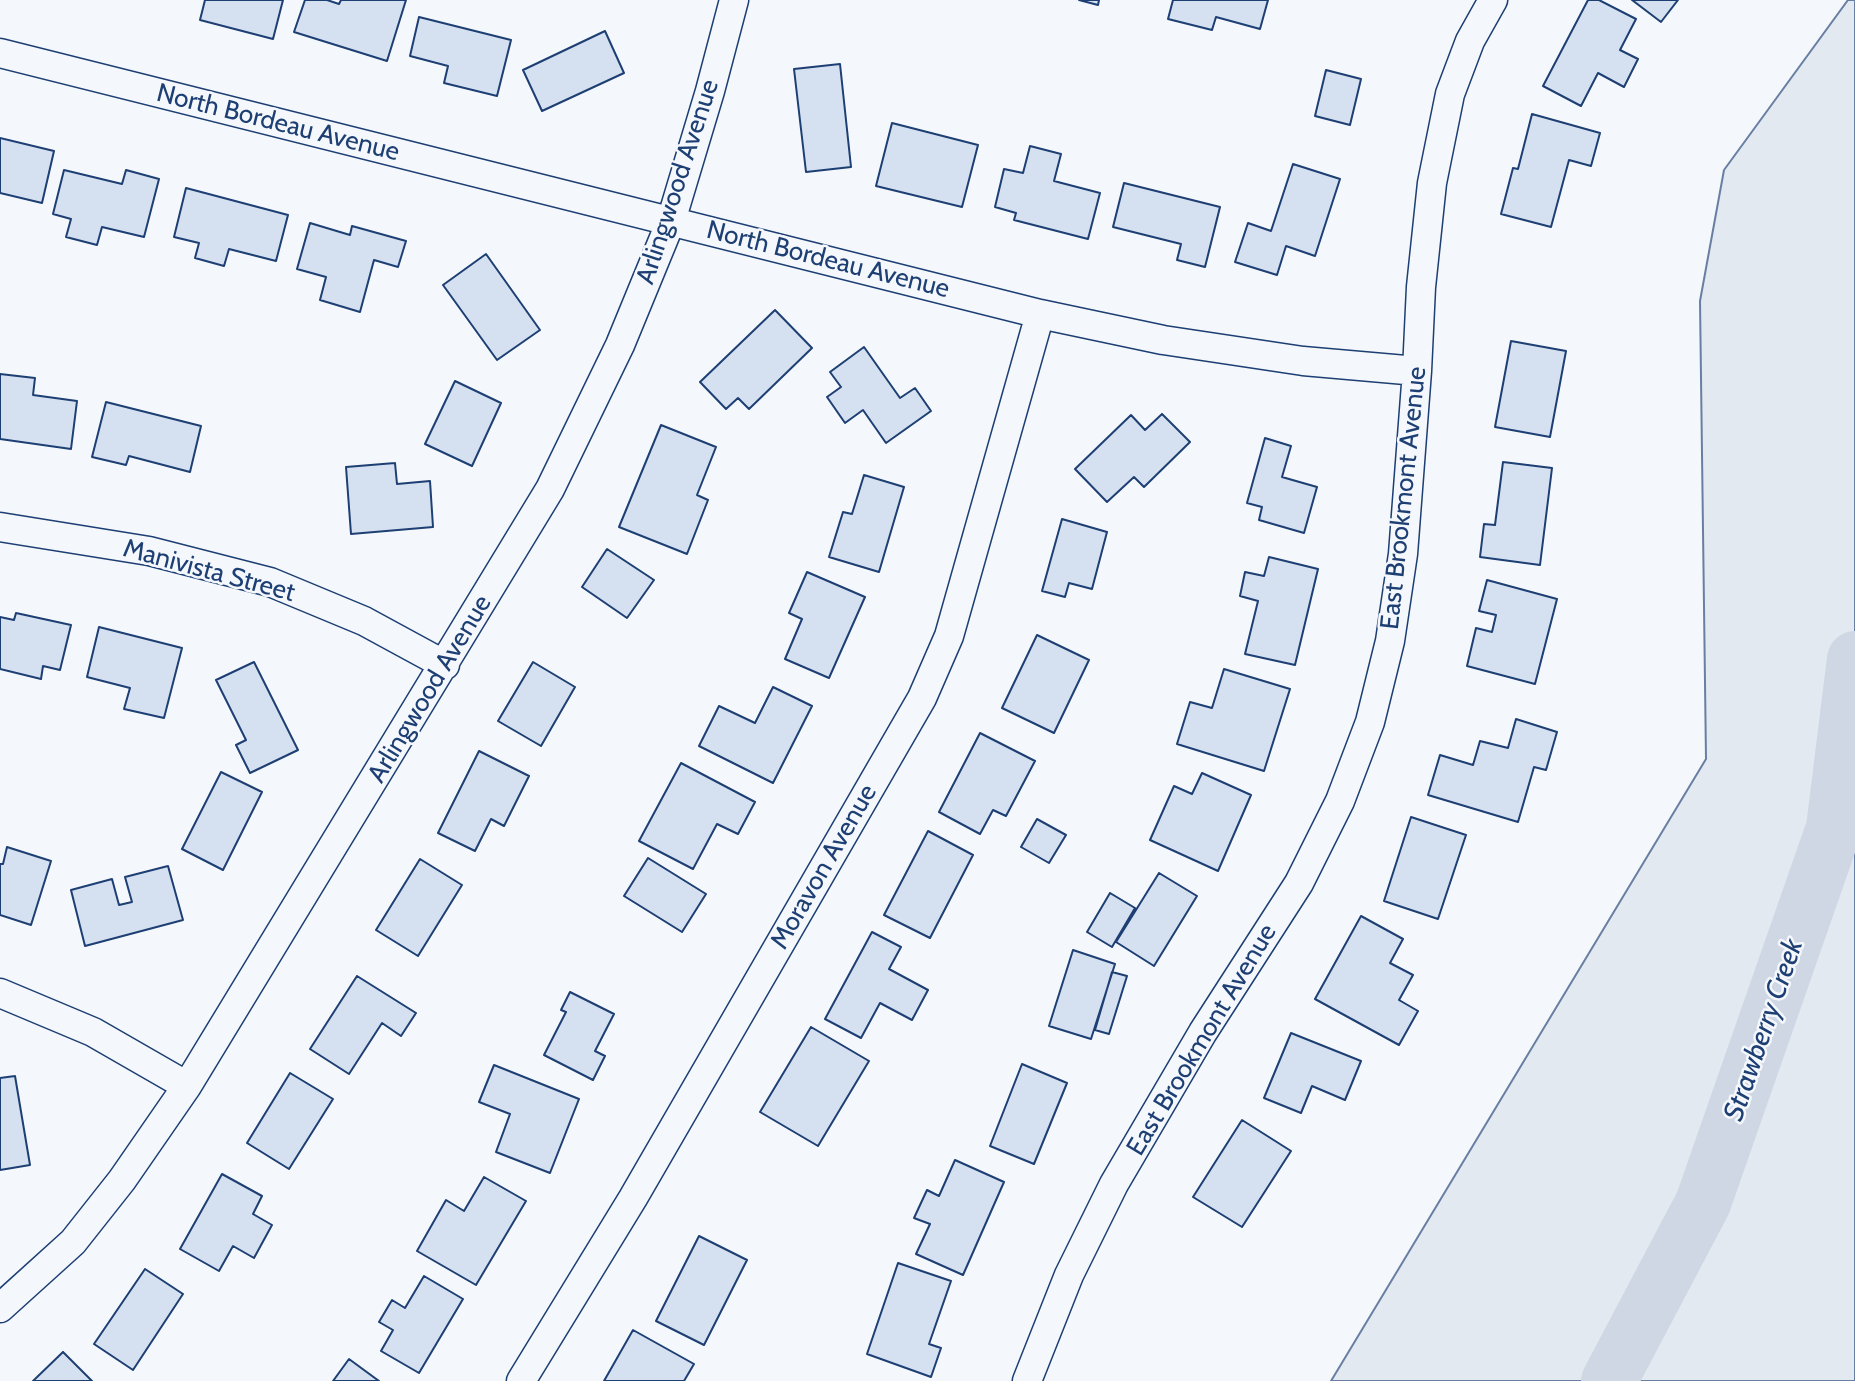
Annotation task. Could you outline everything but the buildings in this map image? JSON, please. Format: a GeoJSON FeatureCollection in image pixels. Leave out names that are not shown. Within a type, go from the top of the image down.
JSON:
{"type":"FeatureCollection","features":[{"type":"Feature","properties":{"kind":"street","name":"Arlingwood Avenue"},"geometry":{"type":"LineString","coordinates":[[0,1308],[73,1242],[122,1180],[187,1086],[550,489],[620,345],[671,221],[734,0]]}},
{"type":"Feature","properties":{"kind":"street","name":"East Brookmont Avenue"},"geometry":{"type":"LineString","coordinates":[[1027,1381],[1069,1275],[1114,1184],[1203,1032],[1299,883],[1340,801],[1370,722],[1390,641],[1403,554],[1421,287],[1432,183],[1450,94],[1470,41],[1493,0]]}},
{"type":"Feature","properties":{"kind":"street","name":"North Bordeau Avenue"},"geometry":{"type":"LineString","coordinates":[[0,53],[1040,314],[1163,340],[1303,361],[1417,371]]}},
{"type":"Feature","properties":{"kind":"street","name":"Moravon Avenue"},"geometry":{"type":"LineString","coordinates":[[521,1381],[633,1198],[922,698],[949,636],[1040,314]]}},
{"type":"Feature","properties":{"kind":"street","name":"Manivista Street"},"geometry":{"type":"LineString","coordinates":[[0,527],[149,551],[270,582],[365,621],[445,665]]}},
{"type":"Feature","properties":{"kind":"street"},"geometry":{"type":"LineString","coordinates":[[0,993],[93,1032],[187,1086]]}},
{"type":"Feature","properties":{"kind":"shaded area"},"geometry":{"type":"Polygon","coordinates":[[[1848,0],[1855,0],[1855,1381],[1331,1381],[1706,759],[1700,301],[1724,170],[1848,0]]]}},
{"type":"Feature","properties":{"kind":"waterway","name":"Strawberry Creek"},"geometry":{"type":"LineString","coordinates":[[1609,1381],[1703,1203],[1834,828],[1855,659]]}}]}
